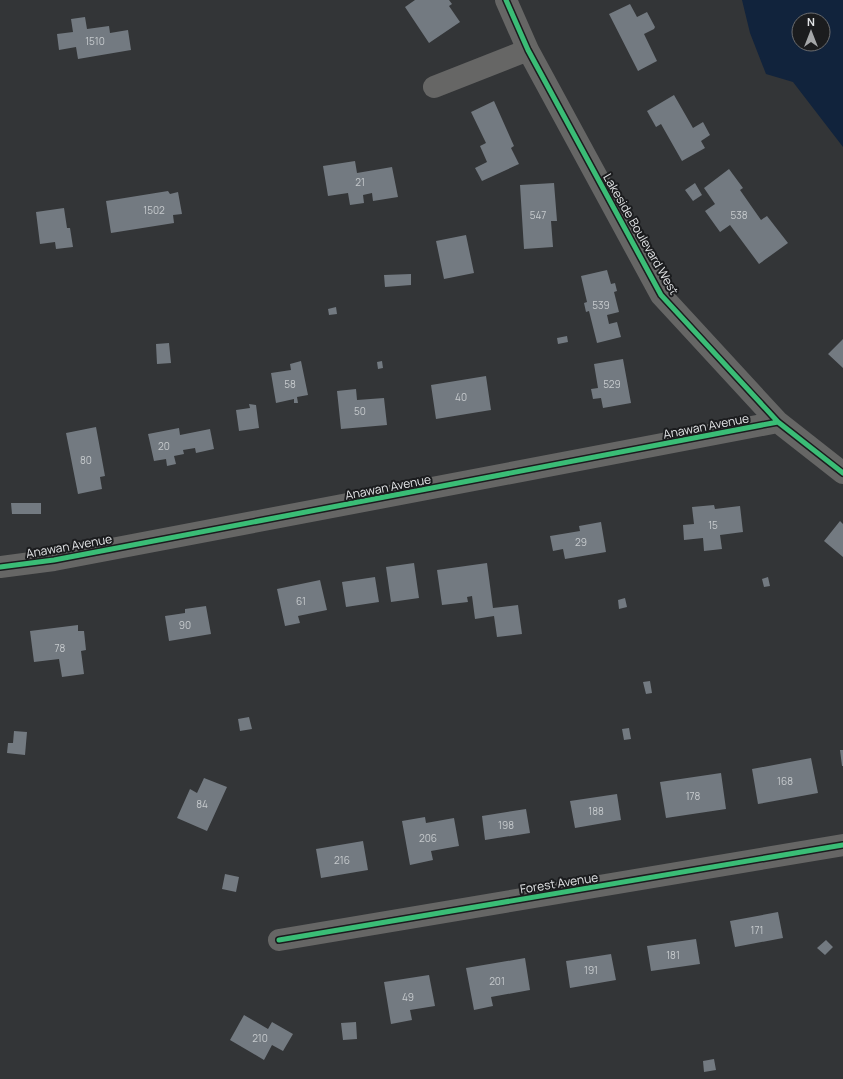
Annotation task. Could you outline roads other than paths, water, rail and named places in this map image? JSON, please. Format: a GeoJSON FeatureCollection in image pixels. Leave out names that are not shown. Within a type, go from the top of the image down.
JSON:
{"type":"FeatureCollection","features":[{"type":"Feature","properties":{"kind":"street","name":"Lakeside Boulevard West"},"geometry":{"type":"LineString","coordinates":[[506,0],[528,50],[661,295],[778,422],[843,473]]}},
{"type":"Feature","properties":{"kind":"street"},"geometry":{"type":"LineString","coordinates":[[434,87],[528,50]]}},
{"type":"Feature","properties":{"kind":"street","name":"Anawan Avenue"},"geometry":{"type":"LineString","coordinates":[[0,567],[54,560],[778,422]]}},
{"type":"Feature","properties":{"kind":"street","name":"Forest Avenue"},"geometry":{"type":"LineString","coordinates":[[279,940],[843,845]]}},
{"type":"Feature","properties":{"kind":"water"},"geometry":{"type":"Polygon","coordinates":[[[742,0],[843,0],[843,147],[793,82],[766,74],[750,33],[742,0]]]}}]}
